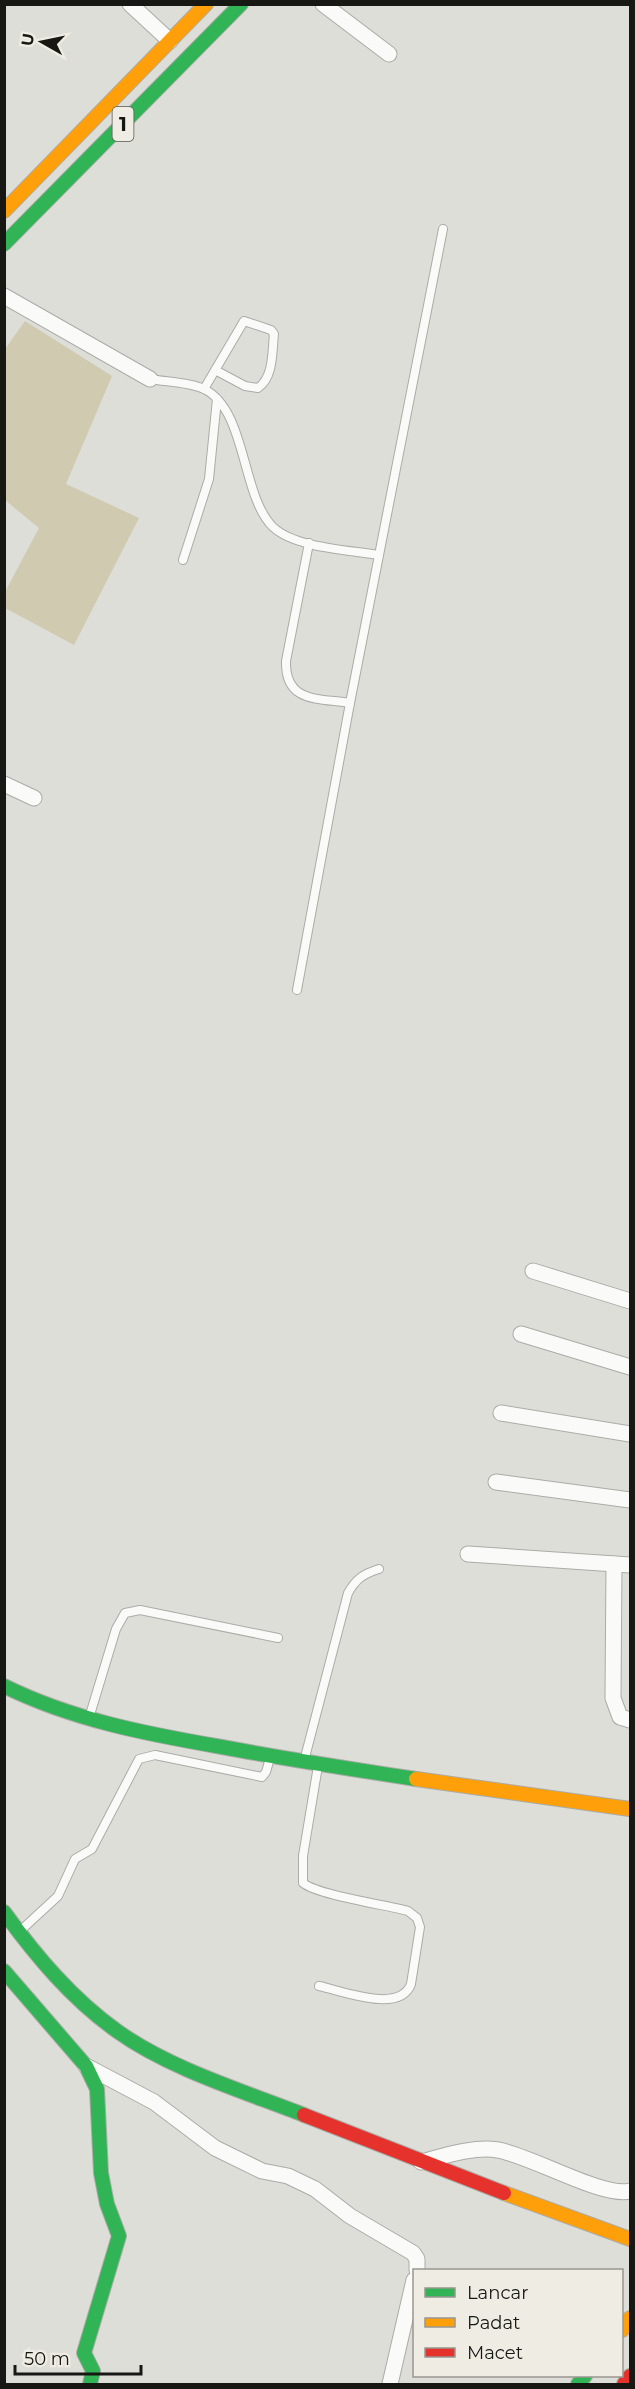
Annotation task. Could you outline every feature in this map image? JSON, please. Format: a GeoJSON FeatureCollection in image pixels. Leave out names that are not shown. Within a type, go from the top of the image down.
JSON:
{"type":"FeatureCollection","features":[{"type":"Feature","properties":{"kind":"main road","name":"1"},"geometry":{"type":"LineString","coordinates":[[4,211],[206,4]]}},
{"type":"Feature","properties":{"kind":"main road","name":"1"},"geometry":{"type":"LineString","coordinates":[[4,244],[241,4]]}},
{"type":"Feature","properties":{"kind":"main road"},"geometry":{"type":"LineString","coordinates":[[4,1686],[35,1701],[89,1719],[270,1756],[318,1765],[630,1809]]}},
{"type":"Feature","properties":{"kind":"main road"},"geometry":{"type":"LineString","coordinates":[[4,1912],[36,1956],[89,2007],[117,2031],[139,2045],[191,2071],[418,2162],[630,2239]]}},
{"type":"Feature","properties":{"kind":"main road"},"geometry":{"type":"LineString","coordinates":[[4,1971],[86,2066],[97,2089],[101,2173],[107,2204],[119,2236],[84,2353],[93,2371],[90,2385]]}},
{"type":"Feature","properties":{"kind":"main road"},"geometry":{"type":"LineString","coordinates":[[624,2385],[630,2376]]}},
{"type":"Feature","properties":{"kind":"street"},"geometry":{"type":"LineString","coordinates":[[130,4],[170,41]]}},
{"type":"Feature","properties":{"kind":"street"},"geometry":{"type":"LineString","coordinates":[[323,4],[389,54]]}},
{"type":"Feature","properties":{"kind":"street"},"geometry":{"type":"LineString","coordinates":[[4,296],[150,379]]}},
{"type":"Feature","properties":{"kind":"street"},"geometry":{"type":"LineString","coordinates":[[4,784],[34,798]]}},
{"type":"Feature","properties":{"kind":"street"},"geometry":{"type":"LineString","coordinates":[[533,1271],[630,1301]]}},
{"type":"Feature","properties":{"kind":"street"},"geometry":{"type":"LineString","coordinates":[[521,1334],[630,1367]]}},
{"type":"Feature","properties":{"kind":"street"},"geometry":{"type":"LineString","coordinates":[[501,1413],[630,1434]]}},
{"type":"Feature","properties":{"kind":"street"},"geometry":{"type":"LineString","coordinates":[[496,1482],[630,1500]]}},
{"type":"Feature","properties":{"kind":"street"},"geometry":{"type":"LineString","coordinates":[[468,1554],[630,1565]]}},
{"type":"Feature","properties":{"kind":"street"},"geometry":{"type":"LineString","coordinates":[[614,1564],[613,1698],[620,1717],[630,1720]]}},
{"type":"Feature","properties":{"kind":"street"},"geometry":{"type":"LineString","coordinates":[[86,2066],[154,2102],[215,2148],[262,2170],[288,2176],[315,2189],[350,2216],[413,2253],[417,2259],[417,2269]]}},
{"type":"Feature","properties":{"kind":"street"},"geometry":{"type":"LineString","coordinates":[[418,2162],[466,2152],[495,2150],[521,2156],[603,2188],[630,2191]]}},
{"type":"Feature","properties":{"kind":"street"},"geometry":{"type":"LineString","coordinates":[[390,2385],[413,2284]]}},
{"type":"Feature","properties":{"kind":"lane"},"geometry":{"type":"LineString","coordinates":[[297,990],[350,703],[443,229]]}},
{"type":"Feature","properties":{"kind":"lane"},"geometry":{"type":"LineString","coordinates":[[204,389],[215,370],[244,321],[272,330],[274,334],[269,375],[264,384],[252,388],[215,370]]}},
{"type":"Feature","properties":{"kind":"lane"},"geometry":{"type":"LineString","coordinates":[[150,379],[204,389],[217,399],[231,422],[264,516],[274,527],[288,537],[309,543],[379,555]]}},
{"type":"Feature","properties":{"kind":"lane"},"geometry":{"type":"LineString","coordinates":[[183,560],[209,479],[217,399]]}},
{"type":"Feature","properties":{"kind":"lane"},"geometry":{"type":"LineString","coordinates":[[309,543],[285,675],[293,690],[304,695],[350,703]]}},
{"type":"Feature","properties":{"kind":"lane"},"geometry":{"type":"LineString","coordinates":[[304,1762],[348,1593],[355,1581],[379,1569]]}},
{"type":"Feature","properties":{"kind":"lane"},"geometry":{"type":"LineString","coordinates":[[89,1719],[116,1629],[125,1612],[140,1610],[278,1638]]}},
{"type":"Feature","properties":{"kind":"lane"},"geometry":{"type":"LineString","coordinates":[[18,1933],[58,1896],[75,1859],[92,1849],[139,1759],[154,1755],[262,1777],[267,1770],[270,1756]]}},
{"type":"Feature","properties":{"kind":"lane"},"geometry":{"type":"LineString","coordinates":[[318,1765],[303,1856],[303,1883],[336,1895],[408,1911],[417,1918],[420,1927],[411,1984],[408,1992],[397,2000],[379,1999],[319,1986]]}},
{"type":"Feature","properties":{"kind":"shaded area"},"geometry":{"type":"Polygon","coordinates":[[[25,321],[112,376],[66,484],[139,518],[74,645],[5,608],[5,592],[39,528],[5,500],[5,349],[25,321]]]}},
{"type":"Feature","properties":{"kind":"traffic: fast"},"geometry":{"type":"LineString","coordinates":[[4,244],[241,4]]}},
{"type":"Feature","properties":{"kind":"traffic: fast"},"geometry":{"type":"LineString","coordinates":[[4,1686],[57,1708],[138,1731],[270,1756],[416,1779]]}},
{"type":"Feature","properties":{"kind":"traffic: fast"},"geometry":{"type":"LineString","coordinates":[[4,1912],[29,1945],[70,1991],[117,2031],[138,2045],[183,2068],[304,2115]]}},
{"type":"Feature","properties":{"kind":"traffic: fast"},"geometry":{"type":"LineString","coordinates":[[4,1971],[86,2066],[97,2089],[101,2173],[107,2204],[119,2236],[84,2353],[93,2371],[90,2384]]}},
{"type":"Feature","properties":{"kind":"traffic: fast"},"geometry":{"type":"LineString","coordinates":[[578,2384],[584,2377]]}},
{"type":"Feature","properties":{"kind":"traffic: slow"},"geometry":{"type":"LineString","coordinates":[[4,211],[206,4]]}},
{"type":"Feature","properties":{"kind":"traffic: slow"},"geometry":{"type":"LineString","coordinates":[[416,1779],[630,1809]]}},
{"type":"Feature","properties":{"kind":"traffic: slow"},"geometry":{"type":"LineString","coordinates":[[504,2193],[630,2239]]}},
{"type":"Feature","properties":{"kind":"traffic: slow"},"geometry":{"type":"LineString","coordinates":[[623,2328],[630,2318]]}},
{"type":"Feature","properties":{"kind":"traffic: jam"},"geometry":{"type":"LineString","coordinates":[[304,2115],[504,2193]]}},
{"type":"Feature","properties":{"kind":"traffic: jam"},"geometry":{"type":"LineString","coordinates":[[624,2384],[630,2376]]}}]}
